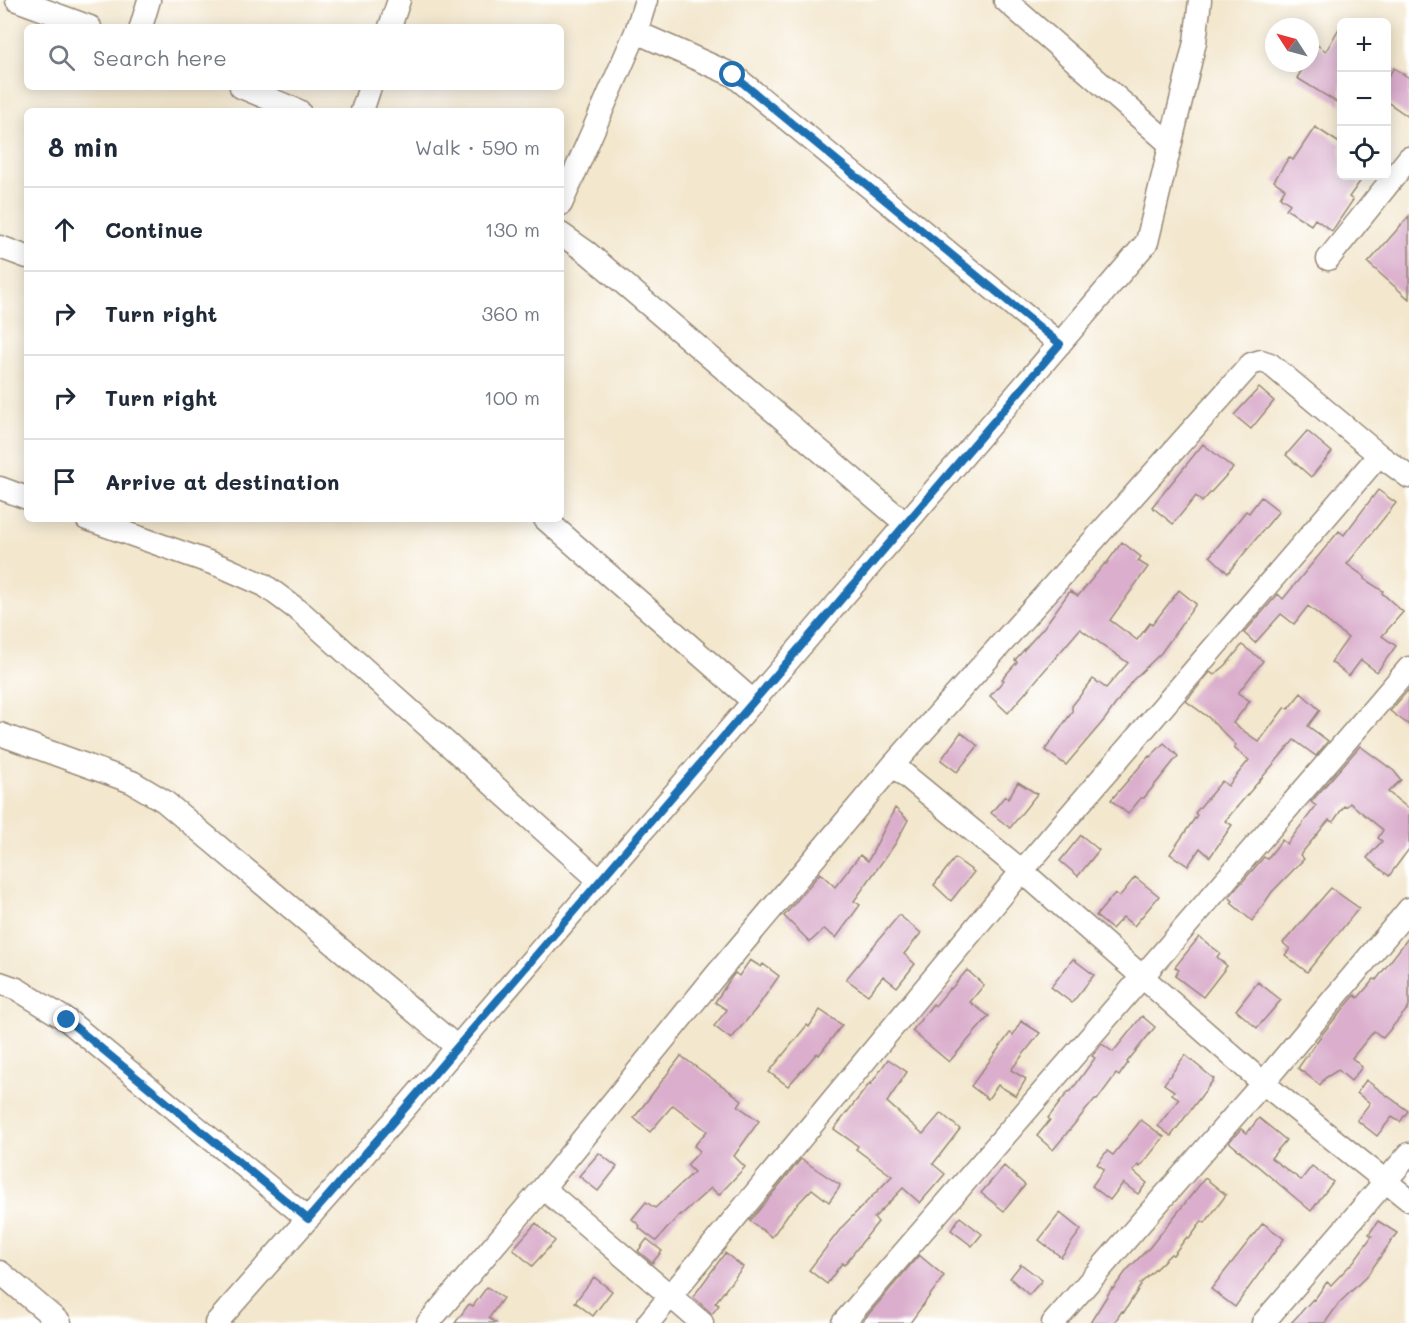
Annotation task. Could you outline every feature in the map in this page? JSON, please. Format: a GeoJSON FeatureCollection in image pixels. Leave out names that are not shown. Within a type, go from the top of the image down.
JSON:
{"type":"FeatureCollection","features":[{"type":"Feature","properties":{"kind":"street"},"geometry":{"type":"LineString","coordinates":[[17,0],[82,24]]}},
{"type":"Feature","properties":{"kind":"street"},"geometry":{"type":"LineString","coordinates":[[142,24],[149,0]]}},
{"type":"Feature","properties":{"kind":"street"},"geometry":{"type":"LineString","coordinates":[[391,24],[399,0]]}},
{"type":"Feature","properties":{"kind":"street"},"geometry":{"type":"LineString","coordinates":[[564,197],[636,32],[646,0]]}},
{"type":"Feature","properties":{"kind":"street"},"geometry":{"type":"LineString","coordinates":[[1005,0],[1170,144]]}},
{"type":"Feature","properties":{"kind":"street"},"geometry":{"type":"LineString","coordinates":[[216,1323],[457,1047],[1147,242],[1195,42],[1200,0]]}},
{"type":"Feature","properties":{"kind":"street"},"geometry":{"type":"LineString","coordinates":[[636,32],[733,75],[1060,344]]}},
{"type":"Feature","properties":{"kind":"street"},"geometry":{"type":"LineString","coordinates":[[248,90],[292,108]]}},
{"type":"Feature","properties":{"kind":"street"},"geometry":{"type":"LineString","coordinates":[[363,108],[369,90]]}},
{"type":"Feature","properties":{"kind":"street"},"geometry":{"type":"LineString","coordinates":[[1328,260],[1409,158]]}},
{"type":"Feature","properties":{"kind":"street"},"geometry":{"type":"LineString","coordinates":[[564,236],[588,253],[906,524]]}},
{"type":"Feature","properties":{"kind":"street"},"geometry":{"type":"LineString","coordinates":[[0,247],[24,256]]}},
{"type":"Feature","properties":{"kind":"street"},"geometry":{"type":"LineString","coordinates":[[428,1323],[543,1188],[716,975],[893,765],[1251,364],[1261,362],[1270,364],[1379,455],[1409,477]]}},
{"type":"Feature","properties":{"kind":"street"},"geometry":{"type":"LineString","coordinates":[[648,1323],[1022,871],[1379,455]]}},
{"type":"Feature","properties":{"kind":"street"},"geometry":{"type":"LineString","coordinates":[[0,488],[24,497]]}},
{"type":"Feature","properties":{"kind":"street"},"geometry":{"type":"LineString","coordinates":[[96,522],[223,567],[264,585],[302,613],[600,880]]}},
{"type":"Feature","properties":{"kind":"street"},"geometry":{"type":"LineString","coordinates":[[548,522],[754,702]]}},
{"type":"Feature","properties":{"kind":"street"},"geometry":{"type":"LineString","coordinates":[[843,1323],[1409,668]]}},
{"type":"Feature","properties":{"kind":"street"},"geometry":{"type":"LineString","coordinates":[[0,734],[132,782],[164,801],[457,1047]]}},
{"type":"Feature","properties":{"kind":"street"},"geometry":{"type":"LineString","coordinates":[[893,765],[1022,871],[1263,1083],[1409,1200]]}},
{"type":"Feature","properties":{"kind":"street"},"geometry":{"type":"LineString","coordinates":[[1053,1323],[1263,1083],[1409,909]]}},
{"type":"Feature","properties":{"kind":"street"},"geometry":{"type":"LineString","coordinates":[[0,983],[17,989],[67,1020],[308,1219]]}},
{"type":"Feature","properties":{"kind":"street"},"geometry":{"type":"LineString","coordinates":[[1263,1323],[1409,1154]]}},
{"type":"Feature","properties":{"kind":"street"},"geometry":{"type":"LineString","coordinates":[[543,1188],[702,1323]]}},
{"type":"Feature","properties":{"kind":"street"},"geometry":{"type":"LineString","coordinates":[[0,1272],[60,1323]]}},
{"type":"Feature","properties":{"kind":"building"},"geometry":{"type":"Polygon","coordinates":[[[1337,32],[1337,103],[1297,78],[1301,72],[1319,72],[1319,46],[1326,51],[1337,32]]]}},
{"type":"Feature","properties":{"kind":"building"},"geometry":{"type":"Polygon","coordinates":[[[1394,68],[1409,78],[1409,117],[1391,104],[1391,72],[1394,68]]]}},
{"type":"Feature","properties":{"kind":"building"},"geometry":{"type":"Polygon","coordinates":[[[1315,127],[1337,141],[1337,180],[1361,180],[1349,197],[1353,200],[1332,231],[1315,219],[1311,225],[1286,209],[1290,204],[1280,197],[1285,189],[1274,181],[1289,157],[1293,160],[1315,127]]]}},
{"type":"Feature","properties":{"kind":"building"},"geometry":{"type":"Polygon","coordinates":[[[1409,216],[1409,299],[1368,263],[1409,216]]]}},
{"type":"Feature","properties":{"kind":"building"},"geometry":{"type":"Polygon","coordinates":[[[1259,388],[1274,401],[1251,429],[1234,415],[1259,388]]]}},
{"type":"Feature","properties":{"kind":"building"},"geometry":{"type":"Polygon","coordinates":[[[1307,431],[1332,452],[1311,477],[1286,455],[1307,431]]]}},
{"type":"Feature","properties":{"kind":"building"},"geometry":{"type":"Polygon","coordinates":[[[1203,444],[1233,468],[1202,502],[1196,496],[1173,524],[1152,507],[1203,444]]]}},
{"type":"Feature","properties":{"kind":"building"},"geometry":{"type":"Polygon","coordinates":[[[1378,490],[1396,503],[1347,564],[1365,577],[1364,579],[1383,591],[1382,593],[1403,612],[1382,636],[1396,646],[1377,672],[1361,660],[1349,676],[1331,662],[1348,638],[1308,606],[1294,624],[1281,614],[1255,643],[1244,633],[1278,594],[1283,599],[1339,531],[1344,535],[1378,490]]]}},
{"type":"Feature","properties":{"kind":"building"},"geometry":{"type":"Polygon","coordinates":[[[1261,497],[1279,511],[1228,573],[1210,556],[1246,511],[1249,513],[1261,497]]]}},
{"type":"Feature","properties":{"kind":"building"},"geometry":{"type":"Polygon","coordinates":[[[1122,542],[1141,557],[1138,561],[1148,567],[1110,620],[1137,640],[1150,623],[1152,625],[1179,590],[1196,604],[1161,653],[1132,681],[1105,719],[1066,765],[1045,750],[1072,712],[1072,706],[1093,679],[1106,688],[1128,663],[1080,629],[1008,713],[990,696],[1017,662],[1015,660],[1044,627],[1070,591],[1078,596],[1122,542]]]}},
{"type":"Feature","properties":{"kind":"building"},"geometry":{"type":"Polygon","coordinates":[[[1242,645],[1263,661],[1238,693],[1250,701],[1233,723],[1259,742],[1285,707],[1288,709],[1301,693],[1320,710],[1308,726],[1328,741],[1316,756],[1294,740],[1225,821],[1232,825],[1210,857],[1200,848],[1188,866],[1170,854],[1197,815],[1195,813],[1222,781],[1228,786],[1249,760],[1234,748],[1236,745],[1208,717],[1186,701],[1210,672],[1214,675],[1226,665],[1242,645]]]}},
{"type":"Feature","properties":{"kind":"building"},"geometry":{"type":"Polygon","coordinates":[[[1409,689],[1409,725],[1390,711],[1409,689]]]}},
{"type":"Feature","properties":{"kind":"building"},"geometry":{"type":"Polygon","coordinates":[[[961,732],[978,746],[957,772],[941,760],[961,732]]]}},
{"type":"Feature","properties":{"kind":"building"},"geometry":{"type":"Polygon","coordinates":[[[1164,743],[1178,756],[1128,814],[1111,800],[1149,756],[1164,743]]]}},
{"type":"Feature","properties":{"kind":"building"},"geometry":{"type":"Polygon","coordinates":[[[1360,746],[1394,771],[1401,780],[1388,792],[1409,809],[1409,849],[1389,876],[1367,858],[1382,841],[1378,838],[1383,830],[1350,803],[1344,806],[1333,822],[1329,820],[1300,855],[1304,859],[1272,892],[1252,921],[1231,903],[1233,901],[1229,897],[1264,857],[1267,859],[1282,840],[1287,844],[1316,806],[1311,802],[1360,746]]]}},
{"type":"Feature","properties":{"kind":"building"},"geometry":{"type":"Polygon","coordinates":[[[1018,782],[1037,794],[1010,828],[991,813],[1005,796],[1008,799],[1018,782]]]}},
{"type":"Feature","properties":{"kind":"building"},"geometry":{"type":"Polygon","coordinates":[[[895,808],[908,820],[895,844],[854,901],[860,905],[836,938],[824,929],[810,942],[784,916],[820,873],[835,887],[860,855],[868,861],[895,808]]]}},
{"type":"Feature","properties":{"kind":"building"},"geometry":{"type":"Polygon","coordinates":[[[1081,835],[1099,850],[1078,876],[1060,861],[1081,835]]]}},
{"type":"Feature","properties":{"kind":"building"},"geometry":{"type":"Polygon","coordinates":[[[955,858],[974,872],[951,901],[934,885],[955,858]]]}},
{"type":"Feature","properties":{"kind":"building"},"geometry":{"type":"Polygon","coordinates":[[[1135,877],[1159,896],[1134,926],[1123,917],[1112,929],[1096,916],[1115,893],[1119,897],[1135,877]]]}},
{"type":"Feature","properties":{"kind":"building"},"geometry":{"type":"Polygon","coordinates":[[[1331,888],[1359,908],[1307,972],[1285,955],[1290,949],[1283,943],[1331,888]]]}},
{"type":"Feature","properties":{"kind":"building"},"geometry":{"type":"Polygon","coordinates":[[[899,915],[921,933],[904,954],[915,964],[897,987],[883,976],[868,995],[846,979],[899,915]]]}},
{"type":"Feature","properties":{"kind":"building"},"geometry":{"type":"Polygon","coordinates":[[[1199,937],[1220,953],[1217,957],[1227,966],[1203,997],[1175,976],[1179,970],[1175,967],[1199,937]]]}},
{"type":"Feature","properties":{"kind":"building"},"geometry":{"type":"Polygon","coordinates":[[[1409,937],[1409,1007],[1383,1038],[1374,1031],[1352,1058],[1362,1067],[1351,1081],[1338,1070],[1325,1078],[1320,1085],[1298,1068],[1323,1033],[1355,995],[1358,998],[1374,979],[1376,980],[1409,937]]]}},
{"type":"Feature","properties":{"kind":"building"},"geometry":{"type":"Polygon","coordinates":[[[1073,959],[1094,975],[1072,1003],[1051,987],[1073,959]]]}},
{"type":"Feature","properties":{"kind":"building"},"geometry":{"type":"Polygon","coordinates":[[[750,960],[761,967],[763,964],[779,976],[731,1039],[714,1026],[727,1010],[715,1002],[735,973],[739,976],[750,960]]]}},
{"type":"Feature","properties":{"kind":"building"},"geometry":{"type":"Polygon","coordinates":[[[967,970],[984,985],[970,1002],[989,1016],[949,1062],[912,1031],[933,1004],[935,1006],[967,970]]]}},
{"type":"Feature","properties":{"kind":"building"},"geometry":{"type":"Polygon","coordinates":[[[1258,982],[1281,1000],[1257,1028],[1236,1010],[1258,982]]]}},
{"type":"Feature","properties":{"kind":"building"},"geometry":{"type":"Polygon","coordinates":[[[820,1010],[842,1025],[819,1055],[817,1053],[788,1086],[769,1072],[807,1025],[809,1027],[820,1010]]]}},
{"type":"Feature","properties":{"kind":"building"},"geometry":{"type":"Polygon","coordinates":[[[1142,1016],[1155,1027],[1127,1062],[1119,1076],[1116,1074],[1097,1100],[1095,1099],[1053,1150],[1037,1136],[1050,1120],[1048,1118],[1071,1091],[1095,1058],[1092,1056],[1102,1044],[1113,1052],[1142,1016]]]}},
{"type":"Feature","properties":{"kind":"building"},"geometry":{"type":"Polygon","coordinates":[[[1021,1021],[1040,1033],[1011,1070],[1026,1079],[1016,1096],[998,1085],[988,1099],[971,1086],[1010,1033],[1013,1035],[1021,1021]]]}},
{"type":"Feature","properties":{"kind":"building"},"geometry":{"type":"Polygon","coordinates":[[[1185,1055],[1214,1079],[1171,1136],[1158,1126],[1179,1099],[1172,1094],[1174,1091],[1164,1084],[1185,1055]]]}},
{"type":"Feature","properties":{"kind":"building"},"geometry":{"type":"Polygon","coordinates":[[[681,1056],[742,1100],[738,1106],[759,1121],[734,1156],[745,1167],[719,1195],[711,1188],[680,1214],[656,1241],[639,1228],[640,1226],[632,1219],[646,1202],[655,1208],[694,1172],[687,1165],[700,1151],[694,1146],[707,1131],[673,1105],[650,1132],[634,1118],[681,1056]]]}},
{"type":"Feature","properties":{"kind":"building"},"geometry":{"type":"Polygon","coordinates":[[[888,1059],[907,1072],[887,1102],[923,1134],[941,1113],[960,1129],[933,1164],[945,1174],[920,1203],[903,1188],[874,1218],[878,1222],[827,1284],[809,1270],[842,1227],[892,1176],[856,1149],[858,1146],[834,1129],[871,1084],[888,1059]]]}},
{"type":"Feature","properties":{"kind":"building"},"geometry":{"type":"Polygon","coordinates":[[[1366,1080],[1408,1111],[1400,1122],[1392,1117],[1377,1136],[1357,1120],[1370,1103],[1357,1093],[1366,1080]]]}},
{"type":"Feature","properties":{"kind":"building"},"geometry":{"type":"Polygon","coordinates":[[[1259,1118],[1286,1140],[1271,1158],[1301,1180],[1312,1166],[1333,1182],[1311,1211],[1229,1142],[1241,1129],[1247,1133],[1259,1118]]]}},
{"type":"Feature","properties":{"kind":"building"},"geometry":{"type":"Polygon","coordinates":[[[1141,1120],[1164,1137],[1140,1167],[1138,1165],[1133,1171],[1147,1183],[1138,1194],[1123,1183],[1110,1200],[1092,1186],[1104,1169],[1097,1164],[1107,1151],[1113,1155],[1141,1120]]]}},
{"type":"Feature","properties":{"kind":"building"},"geometry":{"type":"Polygon","coordinates":[[[599,1153],[617,1167],[598,1191],[579,1176],[599,1153]]]}},
{"type":"Feature","properties":{"kind":"building"},"geometry":{"type":"Polygon","coordinates":[[[801,1159],[840,1185],[839,1188],[829,1202],[812,1189],[788,1214],[772,1237],[750,1221],[801,1159]]]}},
{"type":"Feature","properties":{"kind":"building"},"geometry":{"type":"Polygon","coordinates":[[[1004,1166],[1025,1185],[1004,1211],[981,1193],[1004,1166]]]}},
{"type":"Feature","properties":{"kind":"building"},"geometry":{"type":"Polygon","coordinates":[[[1205,1178],[1226,1195],[1205,1223],[1202,1221],[1189,1239],[1187,1237],[1173,1255],[1171,1254],[1140,1284],[1124,1312],[1122,1311],[1114,1323],[1090,1323],[1112,1288],[1150,1247],[1205,1178]]]}},
{"type":"Feature","properties":{"kind":"building"},"geometry":{"type":"Polygon","coordinates":[[[1060,1213],[1081,1230],[1061,1257],[1039,1240],[1060,1213]]]}},
{"type":"Feature","properties":{"kind":"building"},"geometry":{"type":"Polygon","coordinates":[[[960,1217],[982,1234],[972,1246],[951,1230],[960,1217]]]}},
{"type":"Feature","properties":{"kind":"building"},"geometry":{"type":"Polygon","coordinates":[[[1378,1221],[1397,1233],[1367,1276],[1339,1303],[1325,1323],[1291,1323],[1314,1300],[1327,1282],[1331,1285],[1354,1261],[1372,1236],[1369,1234],[1378,1221]]]}},
{"type":"Feature","properties":{"kind":"building"},"geometry":{"type":"Polygon","coordinates":[[[536,1223],[555,1241],[532,1266],[513,1249],[536,1223]]]}},
{"type":"Feature","properties":{"kind":"building"},"geometry":{"type":"Polygon","coordinates":[[[1263,1223],[1284,1239],[1235,1307],[1211,1289],[1263,1223]]]}},
{"type":"Feature","properties":{"kind":"building"},"geometry":{"type":"Polygon","coordinates":[[[647,1239],[662,1251],[652,1263],[638,1251],[647,1239]]]}},
{"type":"Feature","properties":{"kind":"building"},"geometry":{"type":"Polygon","coordinates":[[[725,1253],[743,1267],[715,1303],[719,1305],[712,1314],[693,1297],[725,1253]]]}},
{"type":"Feature","properties":{"kind":"building"},"geometry":{"type":"Polygon","coordinates":[[[919,1255],[944,1276],[910,1323],[861,1323],[919,1255]]]}},
{"type":"Feature","properties":{"kind":"building"},"geometry":{"type":"Polygon","coordinates":[[[1021,1264],[1042,1280],[1029,1295],[1010,1278],[1021,1264]]]}},
{"type":"Feature","properties":{"kind":"building"},"geometry":{"type":"Polygon","coordinates":[[[594,1277],[612,1291],[593,1316],[575,1302],[594,1277]]]}},
{"type":"Feature","properties":{"kind":"building"},"geometry":{"type":"Polygon","coordinates":[[[487,1287],[503,1298],[489,1318],[496,1323],[455,1323],[469,1304],[473,1306],[487,1287]]]}},
{"type":"Feature","properties":{"kind":"route"},"geometry":{"type":"LineString","coordinates":[[67,1020],[308,1219],[1060,344],[733,75]]}}]}
